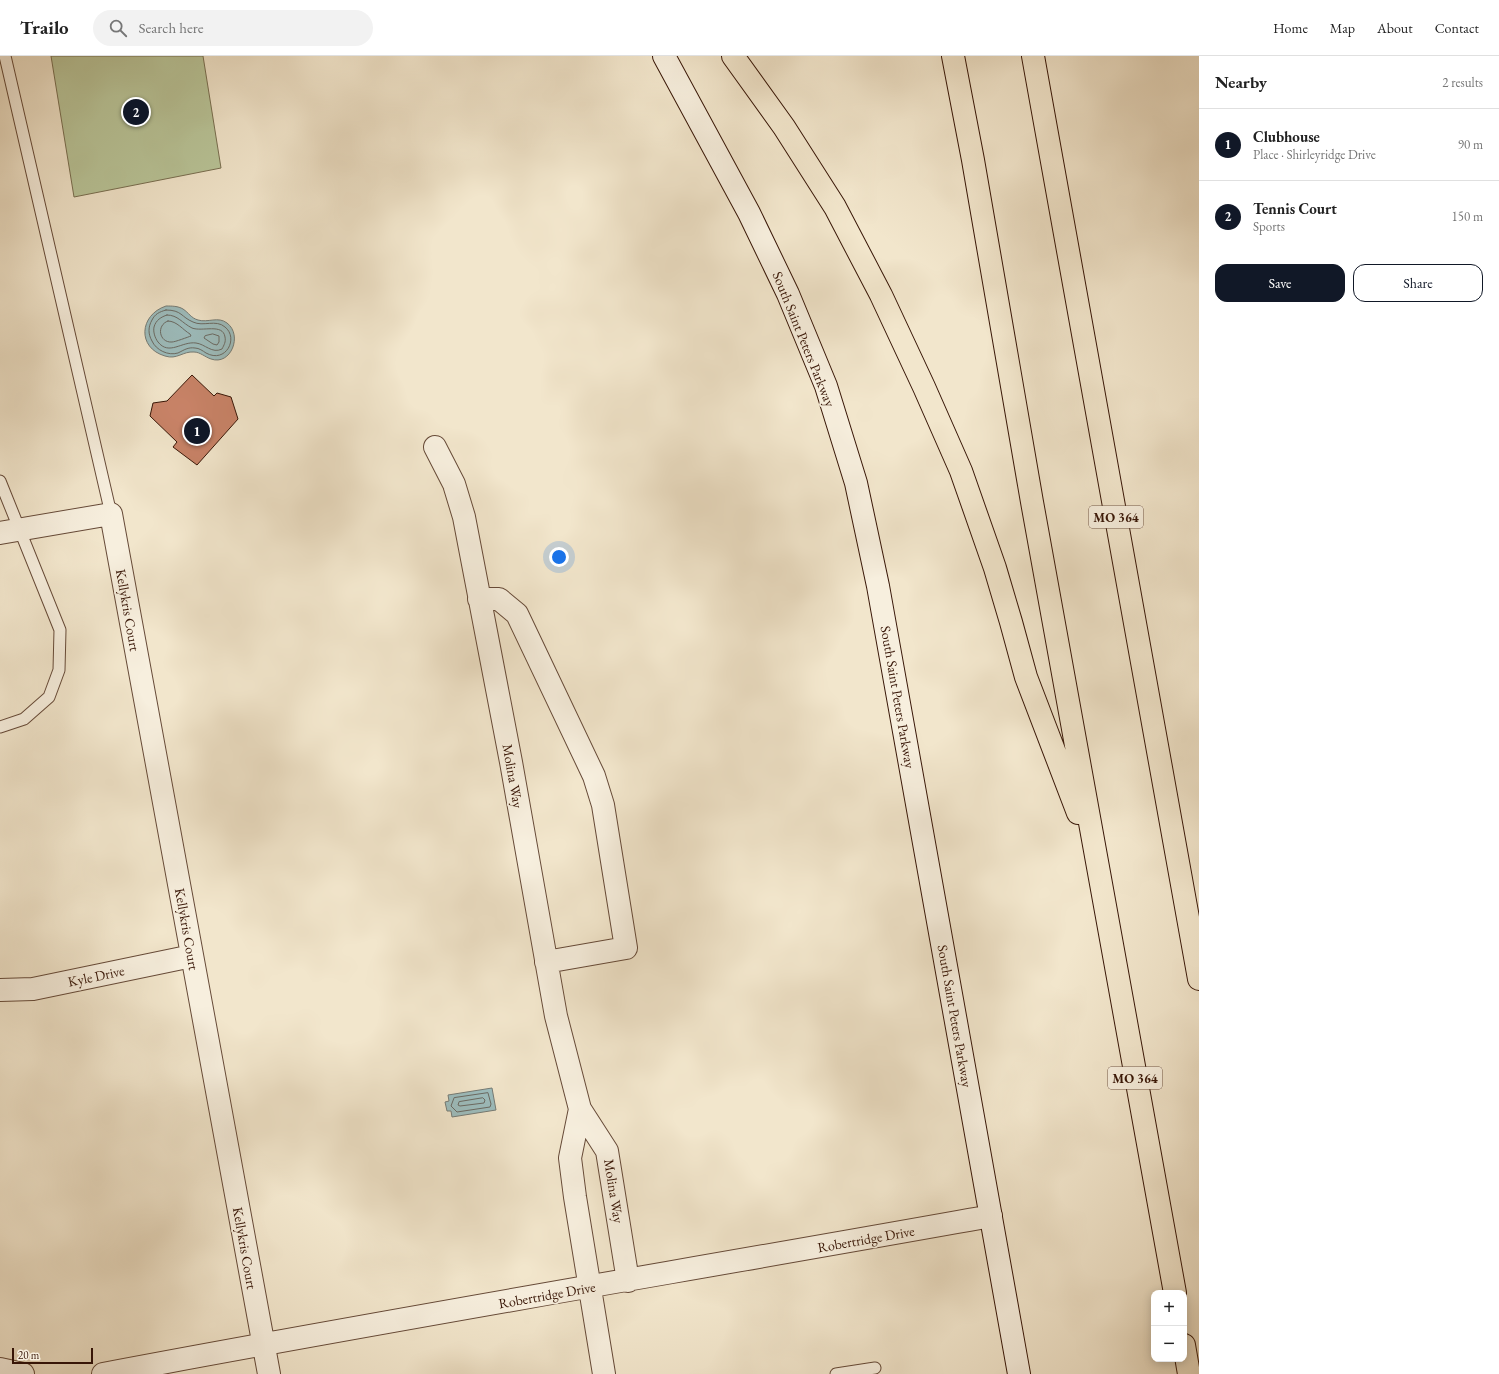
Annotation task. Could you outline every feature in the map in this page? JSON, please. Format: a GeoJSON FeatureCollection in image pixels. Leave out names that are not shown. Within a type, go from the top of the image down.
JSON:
{"type":"FeatureCollection","features":[{"type":"Feature","properties":{"kind":"highway"},"geometry":{"type":"LineString","coordinates":[[733,56],[784,127],[834,206],[881,295],[924,387],[963,479],[995,568],[1026,677],[1097,862]]}},
{"type":"Feature","properties":{"kind":"highway","name":"MO 364"},"geometry":{"type":"LineString","coordinates":[[954,56],[975,168],[1032,502],[1173,1290]]}},
{"type":"Feature","properties":{"kind":"highway","name":"MO 364"},"geometry":{"type":"LineString","coordinates":[[1033,56],[1199,978]]}},
{"type":"Feature","properties":{"kind":"highway"},"geometry":{"type":"LineString","coordinates":[[1187,1362],[1189,1374]]}},
{"type":"Feature","properties":{"kind":"street","name":"South Saint Peters Parkway"},"geometry":{"type":"LineString","coordinates":[[664,56],[749,213],[788,294],[826,386],[856,483],[878,586],[1019,1374]]}},
{"type":"Feature","properties":{"kind":"street","name":"Molina Way"},"geometry":{"type":"LineString","coordinates":[[435,447],[454,484],[464,517],[511,762],[556,1016],[580,1109],[607,1151],[628,1281]]}},
{"type":"Feature","properties":{"kind":"street"},"geometry":{"type":"LineString","coordinates":[[9,531],[111,514]]}},
{"type":"Feature","properties":{"kind":"street","name":"Kellykris Court"},"geometry":{"type":"LineString","coordinates":[[111,514],[268,1374]]}},
{"type":"Feature","properties":{"kind":"street"},"geometry":{"type":"LineString","coordinates":[[479,599],[499,599],[517,614],[594,776],[603,805],[626,948],[546,962]]}},
{"type":"Feature","properties":{"kind":"street","name":"Kyle Drive"},"geometry":{"type":"LineString","coordinates":[[0,990],[33,989],[192,956]]}},
{"type":"Feature","properties":{"kind":"street","name":"Molina Way"},"geometry":{"type":"LineString","coordinates":[[580,1109],[570,1158],[604,1374]]}},
{"type":"Feature","properties":{"kind":"street","name":"Robertridge Drive"},"geometry":{"type":"LineString","coordinates":[[103,1374],[263,1344],[991,1216]]}},
{"type":"Feature","properties":{"kind":"street"},"geometry":{"type":"LineString","coordinates":[[0,1369],[23,1374]]}},
{"type":"Feature","properties":{"kind":"lane"},"geometry":{"type":"LineString","coordinates":[[5,56],[111,514]]}},
{"type":"Feature","properties":{"kind":"lane"},"geometry":{"type":"LineString","coordinates":[[0,481],[9,531],[60,630],[59,670],[49,697],[24,719],[0,727]]}},
{"type":"Feature","properties":{"kind":"lane"},"geometry":{"type":"LineString","coordinates":[[836,1374],[875,1368]]}},
{"type":"Feature","properties":{"kind":"green space"},"geometry":{"type":"Polygon","coordinates":[[[51,56],[203,56],[221,168],[74,197],[51,56]]]}},
{"type":"Feature","properties":{"kind":"water"},"geometry":{"type":"Polygon","coordinates":[[[166,306],[181,308],[198,320],[220,320],[227,323],[232,328],[234,335],[234,342],[229,354],[218,360],[211,359],[196,352],[169,357],[156,352],[146,339],[146,324],[157,310],[166,306]]]}},
{"type":"Feature","properties":{"kind":"water"},"geometry":{"type":"Polygon","coordinates":[[[492,1088],[496,1110],[452,1117],[451,1111],[447,1111],[445,1102],[449,1101],[448,1095],[492,1088]]]}},
{"type":"Feature","properties":{"kind":"building"},"geometry":{"type":"Polygon","coordinates":[[[192,375],[214,396],[217,393],[231,397],[238,419],[197,465],[173,447],[177,442],[150,416],[153,403],[167,401],[192,375]]]}},
{"type":"Feature","properties":{"kind":"place","name":"Tennis Court"},"geometry":{"type":"Point","coordinates":[136,112]}},
{"type":"Feature","properties":{"kind":"place","name":"Clubhouse"},"geometry":{"type":"Point","coordinates":[197,431]}}]}
